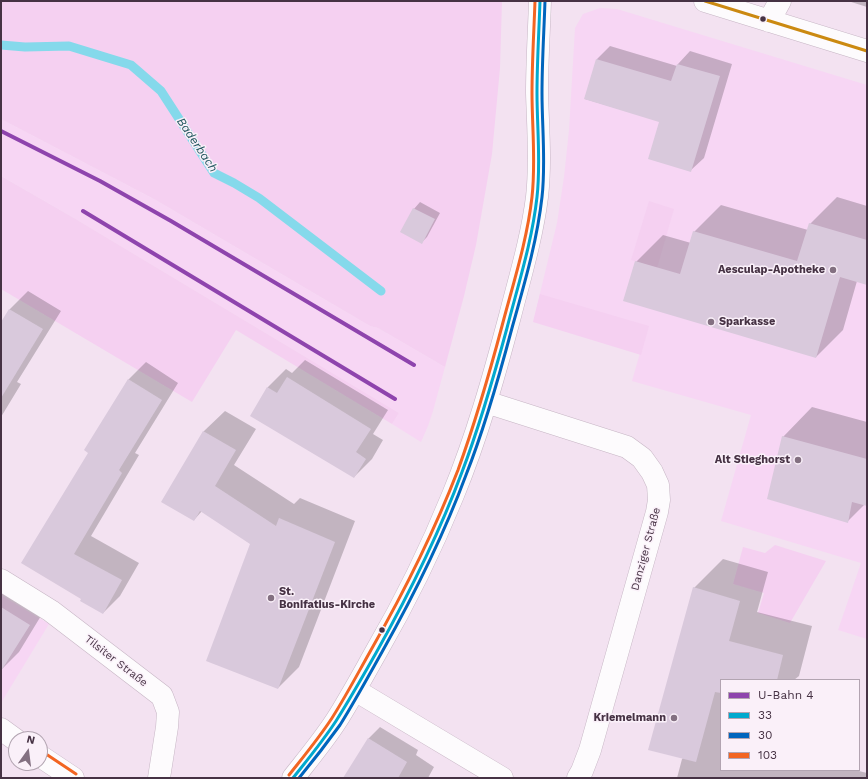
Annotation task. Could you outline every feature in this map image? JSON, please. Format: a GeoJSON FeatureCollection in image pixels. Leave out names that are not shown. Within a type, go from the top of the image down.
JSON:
{"type":"FeatureCollection","features":[{"type":"Feature","properties":{"kind":"street"},"geometry":{"type":"LineString","coordinates":[[293,778],[336,721],[386,635],[415,580],[454,493],[486,402],[520,276],[533,220],[536,198],[538,176],[537,90],[540,1]]}},
{"type":"Feature","properties":{"kind":"street"},"geometry":{"type":"LineString","coordinates":[[705,1],[867,51]]}},
{"type":"Feature","properties":{"kind":"street"},"geometry":{"type":"LineString","coordinates":[[768,21],[780,1]]}},
{"type":"Feature","properties":{"kind":"street","name":"Danziger Straße"},"geometry":{"type":"LineString","coordinates":[[486,402],[627,447],[642,458],[652,472],[658,485],[659,500],[657,512],[590,750],[578,778]]}},
{"type":"Feature","properties":{"kind":"street","name":"Tilsiter Straße"},"geometry":{"type":"LineString","coordinates":[[1,580],[51,611],[162,696],[168,712],[160,778]]}},
{"type":"Feature","properties":{"kind":"street"},"geometry":{"type":"LineString","coordinates":[[354,690],[502,778]]}},
{"type":"Feature","properties":{"kind":"street"},"geometry":{"type":"LineString","coordinates":[[48,761],[73,778]]}},
{"type":"Feature","properties":{"kind":"shaded area"},"geometry":{"type":"Polygon","coordinates":[[[1,1],[502,1],[500,68],[492,154],[476,245],[445,367],[378,328],[370,326],[154,199],[1,119],[1,1]]]}},
{"type":"Feature","properties":{"kind":"shaded area"},"geometry":{"type":"Polygon","coordinates":[[[600,8],[617,9],[867,85],[867,639],[838,630],[861,563],[721,521],[751,415],[632,381],[640,353],[534,318],[557,223],[564,177],[569,130],[575,28],[583,14],[600,8]]]}},
{"type":"Feature","properties":{"kind":"shaded area"},"geometry":{"type":"Polygon","coordinates":[[[1,119],[154,199],[370,326],[378,328],[445,367],[433,411],[421,442],[392,424],[399,413],[74,218],[1,176],[1,119]]]}},
{"type":"Feature","properties":{"kind":"shaded area"},"geometry":{"type":"Polygon","coordinates":[[[1,176],[74,218],[399,413],[392,424],[236,330],[192,402],[1,289],[1,176]]]}},
{"type":"Feature","properties":{"kind":"shaded area"},"geometry":{"type":"Polygon","coordinates":[[[649,201],[674,209],[657,268],[631,260],[649,201]]]}},
{"type":"Feature","properties":{"kind":"shaded area"},"geometry":{"type":"Polygon","coordinates":[[[540,294],[649,326],[641,355],[533,322],[540,294]]]}},
{"type":"Feature","properties":{"kind":"shaded area"},"geometry":{"type":"Polygon","coordinates":[[[775,545],[826,561],[790,623],[758,613],[764,593],[733,584],[743,547],[765,553],[775,545]]]}},
{"type":"Feature","properties":{"kind":"shaded area"},"geometry":{"type":"Polygon","coordinates":[[[1,595],[49,624],[1,703],[1,595]]]}},
{"type":"Feature","properties":{"kind":"building"},"geometry":{"type":"Polygon","coordinates":[[[596,59],[671,81],[677,64],[720,76],[691,172],[648,159],[659,122],[584,99],[596,59]]]}},
{"type":"Feature","properties":{"kind":"building"},"geometry":{"type":"Polygon","coordinates":[[[413,208],[435,219],[422,244],[400,232],[413,208]]]}},
{"type":"Feature","properties":{"kind":"building"},"geometry":{"type":"Polygon","coordinates":[[[809,223],[867,240],[867,285],[840,277],[816,358],[623,301],[635,261],[680,274],[693,231],[797,261],[809,223]]]}},
{"type":"Feature","properties":{"kind":"building"},"geometry":{"type":"Polygon","coordinates":[[[9,309],[43,329],[1,398],[1,322],[9,309]]]}},
{"type":"Feature","properties":{"kind":"building"},"geometry":{"type":"Polygon","coordinates":[[[287,377],[371,429],[356,452],[366,459],[354,478],[250,416],[267,387],[277,393],[287,377]]]}},
{"type":"Feature","properties":{"kind":"building"},"geometry":{"type":"Polygon","coordinates":[[[128,379],[162,400],[119,470],[122,473],[74,554],[122,580],[103,614],[21,563],[88,453],[84,450],[128,379]]]}},
{"type":"Feature","properties":{"kind":"building","name":"St. Bonifatius-Kirche"},"geometry":{"type":"Polygon","coordinates":[[[203,431],[236,450],[215,486],[276,526],[279,518],[335,542],[278,689],[206,661],[250,544],[200,511],[194,521],[161,502],[203,431]]]}},
{"type":"Feature","properties":{"kind":"building"},"geometry":{"type":"Polygon","coordinates":[[[782,436],[867,459],[867,506],[852,502],[848,523],[767,499],[782,436]]]}},
{"type":"Feature","properties":{"kind":"building"},"geometry":{"type":"Polygon","coordinates":[[[693,587],[740,601],[729,641],[783,655],[777,679],[720,679],[720,693],[715,692],[696,762],[648,750],[693,587]]]}},
{"type":"Feature","properties":{"kind":"building"},"geometry":{"type":"Polygon","coordinates":[[[1,607],[30,625],[1,671],[1,607]]]}},
{"type":"Feature","properties":{"kind":"building"},"geometry":{"type":"Polygon","coordinates":[[[368,738],[407,762],[398,778],[343,778],[368,738]]]}},
{"type":"Feature","properties":{"kind":"waterway","name":"Baderbach"},"geometry":{"type":"LineString","coordinates":[[1,45],[25,47],[69,46],[131,65],[161,91],[214,173],[259,198],[381,291]]}},
{"type":"Feature","properties":{"kind":"metro line","name":"4"},"geometry":{"type":"LineString","coordinates":[[1,131],[100,181],[171,221],[414,365]]}},
{"type":"Feature","properties":{"kind":"metro line","name":"4"},"geometry":{"type":"LineString","coordinates":[[83,211],[395,399]]}},
{"type":"Feature","properties":{"kind":"transit line","name":"103"},"geometry":{"type":"LineString","coordinates":[[289,775],[317,740],[332,718],[418,562],[449,493],[476,417],[515,278],[530,213],[534,171],[532,81],[535,1]]}},
{"type":"Feature","properties":{"kind":"transit line","name":"33"},"geometry":{"type":"LineString","coordinates":[[293,778],[321,743],[336,721],[400,609],[444,518],[469,454],[481,418],[520,280],[535,214],[539,171],[537,81],[540,1]]}},
{"type":"Feature","properties":{"kind":"transit line","name":"30"},"geometry":{"type":"LineString","coordinates":[[299,778],[340,725],[394,631],[448,521],[473,457],[485,420],[502,365],[525,280],[540,214],[544,171],[542,81],[545,1]]}},
{"type":"Feature","properties":{"kind":"transit line"},"geometry":{"type":"LineString","coordinates":[[705,1],[867,51]]}},
{"type":"Feature","properties":{"kind":"transit line","name":"103"},"geometry":{"type":"LineString","coordinates":[[48,755],[76,774]]}},
{"type":"Feature","properties":{"kind":"place","name":"Aesculap-Apotheke"},"geometry":{"type":"Point","coordinates":[833,270]}},
{"type":"Feature","properties":{"kind":"place","name":"Sparkasse"},"geometry":{"type":"Point","coordinates":[711,322]}},
{"type":"Feature","properties":{"kind":"place","name":"Alt Stieghorst"},"geometry":{"type":"Point","coordinates":[798,460]}},
{"type":"Feature","properties":{"kind":"place","name":"St. Bonifatius-Kirche"},"geometry":{"type":"Point","coordinates":[271,598]}},
{"type":"Feature","properties":{"kind":"place","name":"Kriemelmann"},"geometry":{"type":"Point","coordinates":[674,718]}}]}
